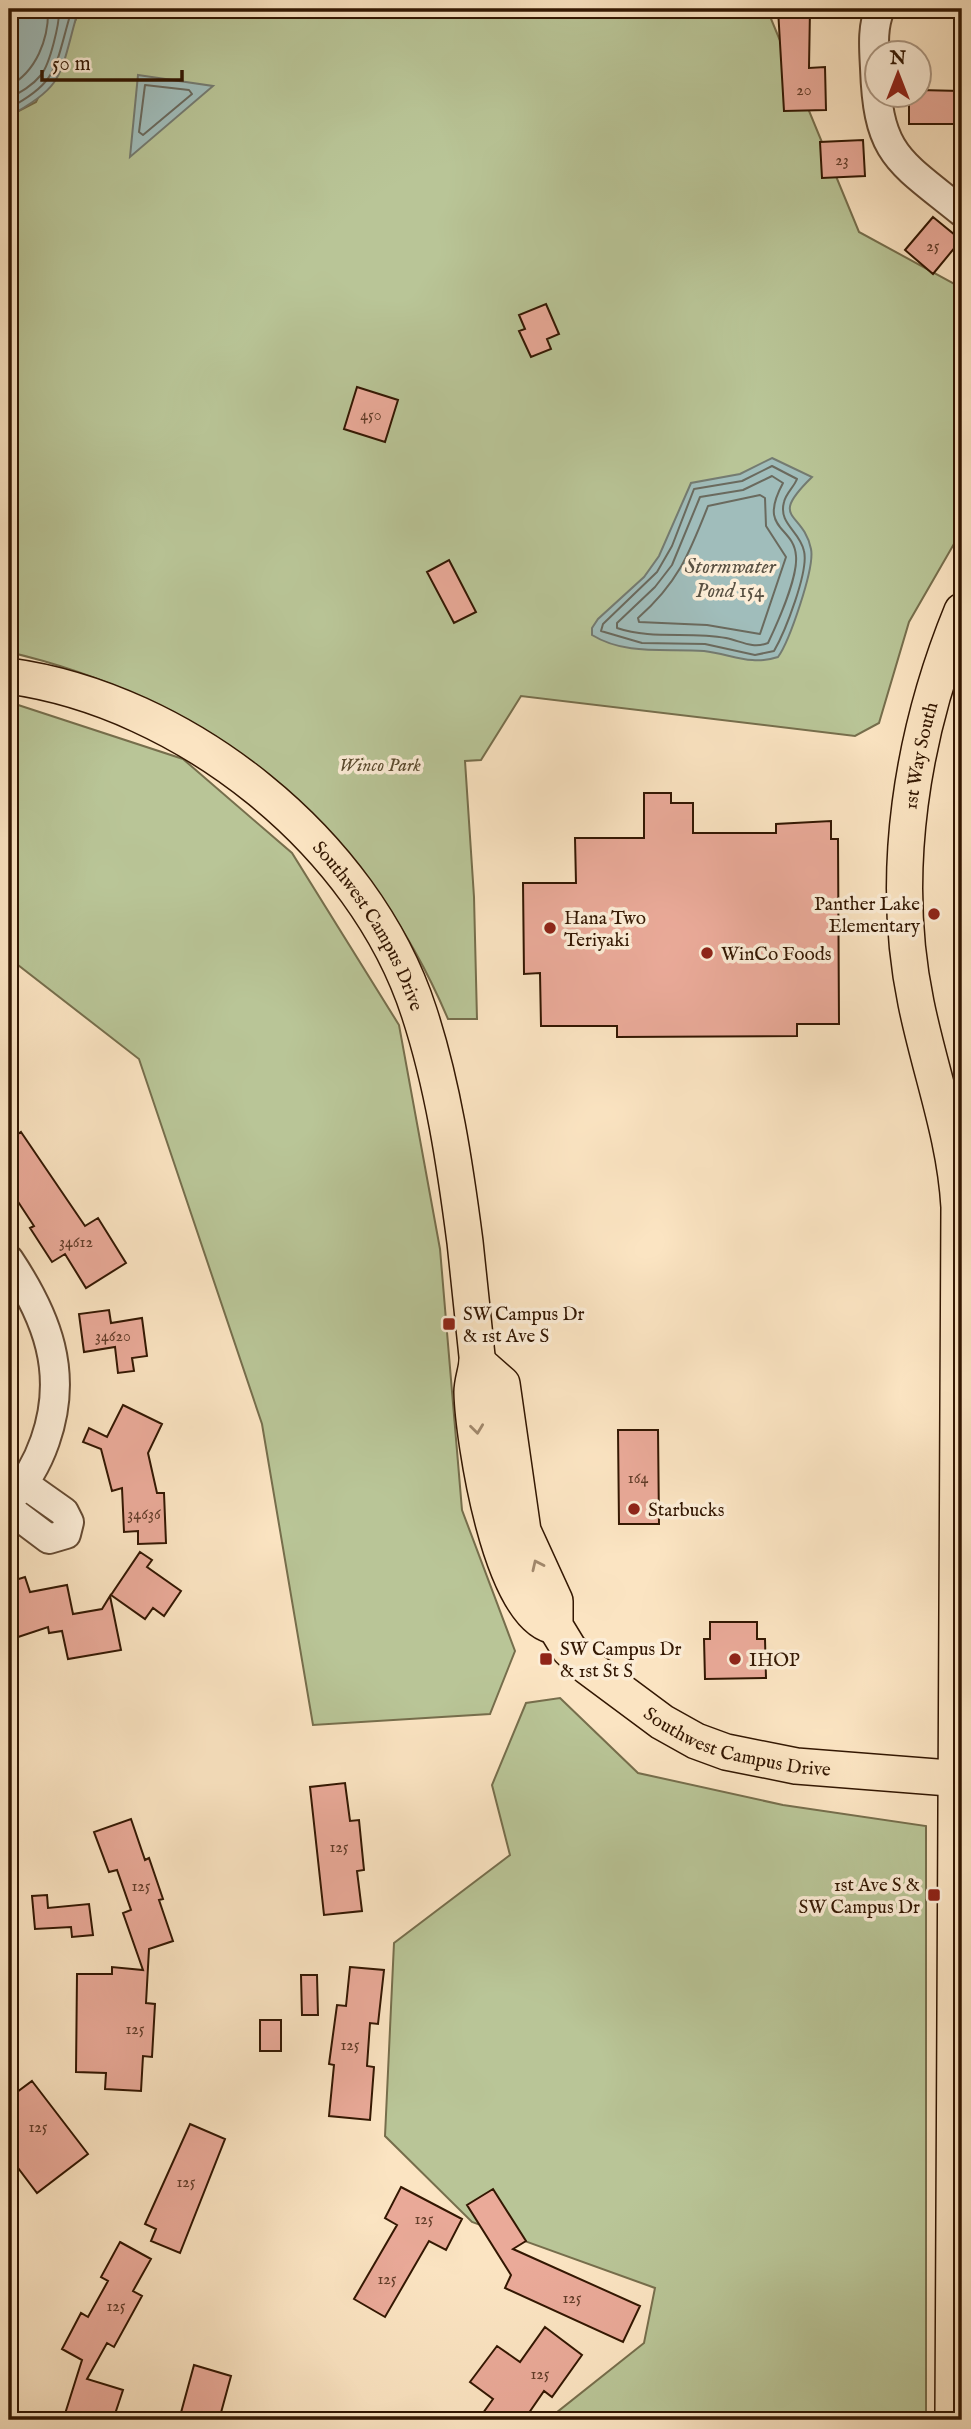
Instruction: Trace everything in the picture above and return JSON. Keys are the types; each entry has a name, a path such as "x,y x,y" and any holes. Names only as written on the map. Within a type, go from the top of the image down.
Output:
{"main road":[{"name":"1st Way South","path":"953,2420 960,1777 960,1207 954,1152 916,1004 905,905 912,785 927,710 962,611"},
{"name":"Southwest Campus Drive","path":"9,676 105,700 150,719 195,743 248,781 289,817 355,890 398,963 418,1010 435,1071 464,1240 477,1362 472,1390 488,1510 523,1598 539,1621 555,1626 569,1649 606,1682 696,1741 757,1760 796,1766 960,1777"}],"street":[{"path":"880,9 875,22 874,48 880,125 891,150 962,212"},
{"path":"9,1260 46,1328 56,1374 53,1415 48,1433 32,1472 15,1496"}],"green space":[{"name":"Winco Park","path":"74,9 767,9 859,232 962,288 962,530 909,622 879,723 855,736 521,696 481,760 465,761 474,897 477,1019 448,1019 414,950 373,887 327,831 274,781 215,738 152,702 83,674 9,652 9,116 36,102 76,19"},
{"path":"9,702 183,759 292,853 399,1025 440,1249 462,1510 515,1651 490,1714 313,1725 262,1424 139,1059 9,958"},
{"path":"560,1698 638,1773 783,1805 926,1826 926,2420 553,2420 556,2413 644,2343 655,2288 472,2222 385,2136 394,1943 510,1855 492,1785 526,1703"}],"water":[{"path":"9,9 74,9 76,18 57,78 40,96 9,116"},
{"path":"138,75 213,86 130,157"},
{"name":"Stormwater Pond 154","path":"772,458 812,477 792,501 790,509 807,537 811,558 800,604 778,657 750,660 704,651 647,650 619,646 592,635 592,628 598,619 644,577 659,556 691,483 740,474"}],"building":[{"path":"778,9 810,9 809,68 825,67 826,110 784,111"},
{"path":"932,90 961,91 961,124 909,124 909,108 932,108"},
{"path":"863,140 865,176 822,178 820,142"},
{"path":"933,217 961,240 933,274 905,250"},
{"path":"546,304 559,334 547,339 551,349 531,357 519,331 525,329 519,315"},
{"path":"357,387 398,400 385,442 344,429"},
{"path":"449,560 476,612 454,623 427,572"},
{"name":"WinCo Foods","path":"644,793 671,793 671,803 693,803 693,833 776,833 776,824 831,821 831,839 838,839 839,1024 797,1024 797,1036 617,1037 617,1026 541,1026 540,973 524,974 523,883 576,883 575,838 644,838"},
{"path":"21,1132 85,1226 98,1218 126,1263 86,1288 65,1254 52,1262 30,1228 34,1226 9,1188 9,1140"},
{"path":"109,1310 111,1323 142,1318 147,1356 132,1358 134,1371 118,1373 115,1347 84,1352 79,1314"},
{"path":"123,1405 162,1424 148,1453 157,1493 164,1493 166,1543 138,1544 138,1531 124,1532 122,1488 112,1491 101,1449 83,1442 89,1428 107,1437"},
{"path":"618,1430 658,1430 659,1524 619,1524"},
{"path":"140,1552 152,1560 147,1567 181,1591 164,1616 153,1608 145,1619 111,1595"},
{"path":"25,1577 30,1592 67,1585 73,1614 102,1609 110,1596 121,1650 68,1659 62,1631 49,1633 48,1627 9,1640 9,1582"},
{"name":"IHOP","path":"710,1622 757,1622 757,1639 765,1639 766,1678 705,1679 704,1639 710,1639"},
{"path":"345,1783 350,1821 359,1820 364,1870 357,1871 362,1911 324,1915 310,1787"},
{"path":"131,1819 145,1860 149,1858 173,1941 149,1949 146,2003 155,2004 152,2057 143,2056 141,2091 105,2089 106,2073 76,2072 77,1974 112,1974 112,1967 143,1970 123,1913 131,1910 117,1870 109,1872 94,1832"},
{"path":"47,1895 48,1908 89,1904 93,1935 72,1937 71,1927 35,1929 32,1896"},
{"path":"350,1967 384,1970 378,2024 370,2023 367,2066 374,2067 370,2120 329,2116 334,2065 329,2064 337,2005 346,2006"},
{"path":"301,1975 317,1975 318,2015 302,2015"},
{"path":"260,2020 281,2020 281,2051 260,2051"},
{"path":"32,2081 88,2154 37,2193 9,2156 9,2098"},
{"path":"190,2124 225,2139 180,2253 151,2241 156,2229 145,2224"},
{"path":"401,2187 462,2219 446,2250 429,2241 385,2317 354,2299 397,2225 385,2218"},
{"path":"493,2189 526,2241 513,2249 640,2306 623,2342 505,2288 511,2275 467,2205"},
{"path":"120,2242 151,2259 133,2291 142,2296 114,2347 107,2343 87,2379 123,2390 113,2420 75,2420 64,2417 82,2360 62,2349 81,2313 88,2317 108,2281 101,2277"},
{"path":"545,2327 582,2355 552,2397 544,2391 524,2420 478,2420 493,2399 470,2382 497,2346 520,2362"},
{"path":"194,2365 231,2376 219,2420 179,2420"}],"place":[{"name":"Panther Lake Elementary","path":"934,914"},
{"name":"Hana Two Teriyaki","path":"550,928"},
{"name":"WinCo Foods","path":"707,953"},
{"name":"SW Campus Dr & 1st Ave S","path":"449,1324"},
{"name":"Starbucks","path":"634,1509"},
{"name":"SW Campus Dr & 1st St S","path":"546,1659"},
{"name":"IHOP","path":"735,1659"},
{"name":"1st Ave S & SW Campus Dr","path":"934,1895"}]}
